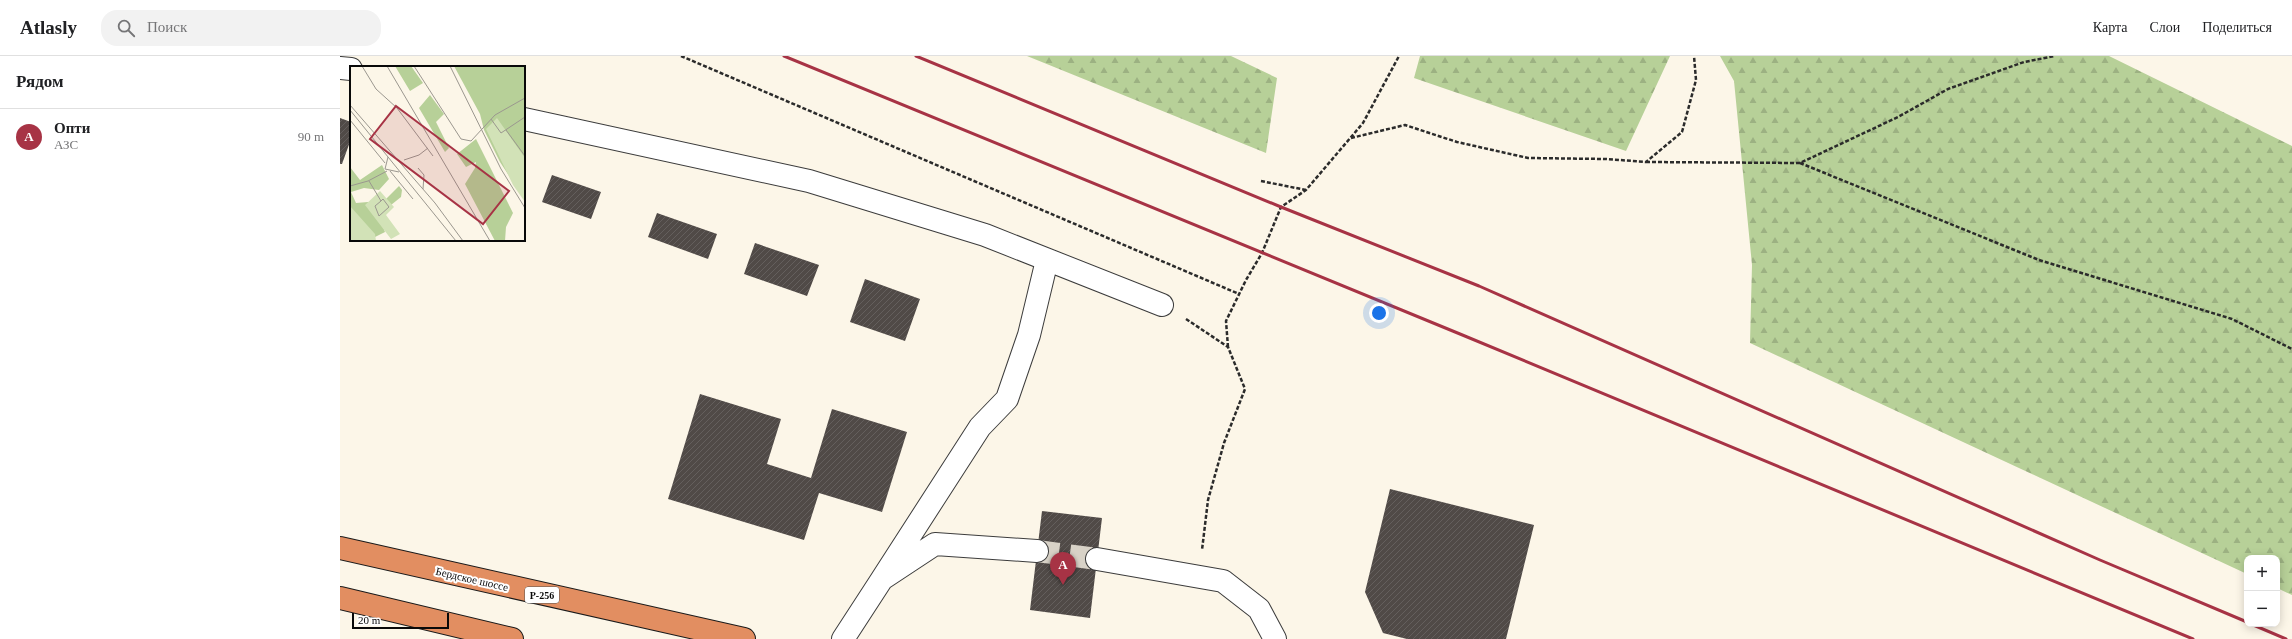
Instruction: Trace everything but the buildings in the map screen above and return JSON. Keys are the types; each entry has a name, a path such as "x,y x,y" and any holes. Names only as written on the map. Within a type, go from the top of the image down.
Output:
{"highway":[{"name":"Бердское шоссе","path":"340,548 744,639"},
{"path":"340,598 512,639"}],"street":[{"path":"340,68 350,69"},
{"path":"525,119 809,181 985,235 1162,305"},
{"path":"843,639 980,427 1007,399 1029,335 1047,260"},
{"path":"882,578 936,544 1037,551"},
{"path":"1097,559 1224,581 1259,609 1275,639"}],"path":[{"path":"680,56 1239,294"},
{"path":"1224,581 1202,553 1208,500 1224,443 1245,389 1228,347 1226,321 1262,253 1282,208 1306,190 1363,123 1399,56"},
{"path":"1646,162 1682,132 1696,80 1694,56"},
{"path":"1800,163 1898,117 1948,89 2024,62 2055,56"},
{"path":"1351,138 1405,125 1458,142 1528,158 1606,159 1646,162 1800,163 2039,260 2232,319 2292,349"},
{"path":"1261,181 1306,190"},
{"path":"1162,305 1228,347"}],"green space":[{"path":"1027,56 1231,56 1277,78 1266,153"},
{"path":"1420,56 1670,56 1626,151 1414,78"},
{"path":"1720,56 2109,56 2292,146 2292,595 2280,589 2280,555 2244,555 2244,573 1750,343 1752,265 1734,81"}],"tunnel":[{"path":"1037,551 1097,559"}],"railway":[{"path":"784,56 1460,334 2193,639"},
{"path":"916,56 1281,207 1479,286 2100,560 2244,621"},
{"path":"2258,627 2286,639"}],"place":[{"name":"Опти","path":"1063,585"}]}
